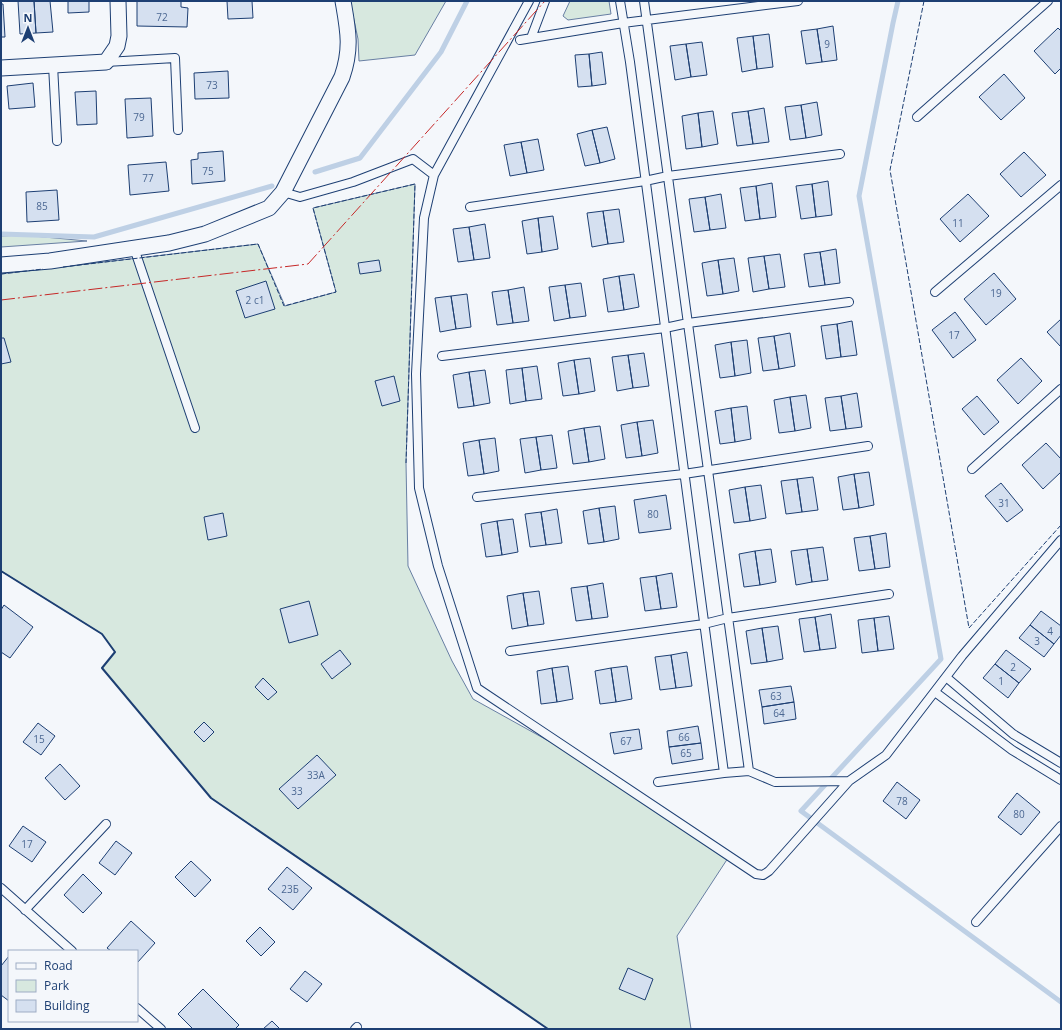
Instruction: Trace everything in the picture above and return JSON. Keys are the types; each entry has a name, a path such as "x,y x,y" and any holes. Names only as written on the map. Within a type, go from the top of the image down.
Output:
{"street":[{"path":"1,68 106,62 117,46 119,36 118,1"},
{"path":"1,265 50,261 169,243 206,234 269,208 283,192 342,77 347,63 348,37 343,1"}],"lane":[{"path":"528,1 434,175 424,218 416,374 419,488 438,566 477,688 756,874 763,875 769,871 849,781 886,755 962,656 1061,540"},
{"path":"531,38 545,1"},
{"path":"620,1 724,773"},
{"path":"644,1 749,771"},
{"path":"520,40 623,23 798,1"},
{"path":"917,117 1048,1"},
{"path":"106,62 175,58 178,130"},
{"path":"54,65 57,141"},
{"path":"470,207 645,181 668,176 840,154"},
{"path":"283,192 300,197 354,182 413,159 434,175"},
{"path":"935,292 1061,185"},
{"path":"134,248 196,428"},
{"path":"442,356 665,328 688,323 849,302"},
{"path":"972,469 1061,389"},
{"path":"477,497 684,474 868,446"},
{"path":"510,651 704,624 728,618 889,594"},
{"path":"946,677 1013,734 1061,763"},
{"path":"935,692 1012,750 1061,780"},
{"path":"658,782 749,771 776,782 849,781"},
{"path":"25,910 106,824"},
{"path":"976,922 1061,826"},
{"path":"1,888 71,950"},
{"path":"138,1009 161,1029"}],"green space":[{"path":"350,1 446,1 415,55 359,61 358,39"},
{"path":"570,1 609,1 611,14 568,20 563,16"},
{"path":"415,184 406,463 408,566 452,661 473,699 608,774 728,858 677,936 691,1029 548,1029 211,798 102,668 115,652 102,634 1,571 1,274 258,244 285,306 336,292 313,208"},
{"path":"23,235 87,241 1,247 1,236"}],"building":[{"path":"18,1 34,1 36,33 20,34"},
{"path":"34,1 50,1 53,32 36,33"},
{"path":"68,1 89,1 89,12 68,13"},
{"path":"137,1 181,1 181,7 188,8 187,27 137,26"},
{"path":"227,1 252,1 253,18 228,19"},
{"path":"1,4 3,4 5,37 1,37"},
{"path":"833,26 837,60 822,62 817,29"},
{"path":"1058,28 1061,31 1061,68 1055,74 1034,51"},
{"path":"817,29 822,62 806,64 801,31"},
{"path":"769,34 773,67 757,69 753,36"},
{"path":"753,36 757,69 742,72 737,38"},
{"path":"702,42 707,75 691,77 686,44"},
{"path":"686,44 691,77 675,80 670,46"},
{"path":"602,52 606,84 592,86 589,54"},
{"path":"589,54 592,86 578,87 575,55"},
{"path":"228,71 229,98 195,99 194,73"},
{"path":"1004,74 1025,98 1001,120 979,97"},
{"path":"33,83 35,107 9,109 7,86"},
{"path":"96,91 97,124 77,125 75,92"},
{"path":"151,98 153,136 127,138 125,99"},
{"path":"817,102 822,135 806,138 801,105"},
{"path":"801,105 806,138 790,140 785,107"},
{"path":"764,108 769,142 753,144 748,111"},
{"path":"713,111 718,144 702,147 698,113"},
{"path":"748,111 753,144 737,146 732,113"},
{"path":"698,113 702,147 686,149 682,116"},
{"path":"607,127 615,159 600,163 592,130"},
{"path":"592,130 600,163 585,166 577,134"},
{"path":"538,139 544,170 527,173 521,142"},
{"path":"521,142 527,173 510,176 504,145"},
{"path":"223,151 225,181 192,184 191,160 198,159 198,153"},
{"path":"1024,152 1046,175 1021,197 1000,174"},
{"path":"166,162 169,191 130,195 128,165"},
{"path":"828,181 832,215 816,217 812,184"},
{"path":"772,183 776,217 760,219 756,186"},
{"path":"812,184 816,217 801,219 796,186"},
{"path":"756,186 760,219 745,221 740,188"},
{"path":"57,190 59,220 27,222 26,192"},
{"path":"721,194 726,228 710,230 705,197"},
{"path":"968,194 989,216 960,242 940,219"},
{"path":"705,197 710,230 694,232 689,199"},
{"path":"619,209 624,242 608,244 603,211"},
{"path":"603,211 608,244 592,247 587,213"},
{"path":"553,216 558,249 542,252 538,218"},
{"path":"538,218 542,252 527,254 522,221"},
{"path":"485,224 490,258 474,260 469,227"},
{"path":"469,227 474,260 458,262 453,229"},
{"path":"836,249 840,283 825,285 820,252"},
{"path":"820,252 825,285 809,287 804,254"},
{"path":"780,254 785,287 769,289 764,256"},
{"path":"764,256 769,289 753,292 748,258"},
{"path":"734,258 739,291 723,294 718,260"},
{"path":"379,260 381,271 360,274 358,263"},
{"path":"718,260 723,294 707,296 702,263"},
{"path":"994,273 1016,299 986,325 964,299"},
{"path":"634,274 639,307 624,310 619,276"},
{"path":"619,276 624,310 608,312 603,279"},
{"path":"266,281 275,309 245,318 236,291"},
{"path":"581,283 586,316 570,318 565,285"},
{"path":"565,285 570,318 554,321 549,287"},
{"path":"524,287 529,321 513,323 508,290"},
{"path":"508,290 513,323 497,325 492,292"},
{"path":"467,294 471,327 456,329 451,296"},
{"path":"451,296 456,329 440,332 435,298"},
{"path":"955,312 976,340 953,358 932,330"},
{"path":"1061,319 1061,347 1047,332"},
{"path":"852,321 857,355 841,357 837,324"},
{"path":"837,324 841,357 826,359 821,326"},
{"path":"790,333 795,366 779,369 774,336"},
{"path":"774,336 779,369 763,371 758,338"},
{"path":"1,338 4,338 11,362 1,364"},
{"path":"747,340 751,373 735,376 731,342"},
{"path":"731,342 735,376 720,378 715,345"},
{"path":"644,353 649,386 633,388 628,355"},
{"path":"628,355 633,388 617,391 612,357"},
{"path":"590,358 595,391 579,394 574,360"},
{"path":"1021,358 1042,381 1018,404 997,380"},
{"path":"574,360 579,394 563,396 558,363"},
{"path":"537,366 542,399 526,401 522,368"},
{"path":"522,368 526,401 510,404 506,370"},
{"path":"485,370 490,403 474,406 469,372"},
{"path":"469,372 474,406 458,408 453,375"},
{"path":"394,376 400,401 382,406 375,381"},
{"path":"857,393 862,427 846,429 841,396"},
{"path":"806,395 811,428 795,431 790,397"},
{"path":"841,396 846,429 830,431 825,398"},
{"path":"977,396 999,422 984,435 962,409"},
{"path":"790,397 795,431 779,433 774,400"},
{"path":"747,406 751,439 735,442 731,408"},
{"path":"731,408 735,442 720,444 715,411"},
{"path":"653,420 658,453 642,456 637,422"},
{"path":"637,422 642,456 626,458 621,425"},
{"path":"600,426 605,459 589,462 584,428"},
{"path":"584,428 589,462 573,464 568,431"},
{"path":"552,435 557,468 541,470 536,437"},
{"path":"536,437 541,470 525,473 520,439"},
{"path":"495,438 499,471 484,474 479,440"},
{"path":"479,440 484,474 468,476 463,443"},
{"path":"1046,443 1061,459 1061,472 1043,489 1022,465"},
{"path":"869,472 874,505 859,508 854,474"},
{"path":"854,474 859,508 843,510 838,477"},
{"path":"813,477 818,510 802,512 797,479"},
{"path":"797,479 802,512 786,514 781,481"},
{"path":"1001,483 1023,510 1007,522 985,496"},
{"path":"761,485 766,518 750,521 745,487"},
{"path":"745,487 750,521 734,523 729,490"},
{"path":"666,495 671,529 639,533 634,500"},
{"path":"615,506 619,539 604,542 599,508"},
{"path":"599,508 604,542 588,544 583,511"},
{"path":"557,509 562,543 546,545 541,512"},
{"path":"541,512 546,545 530,547 525,514"},
{"path":"223,513 227,536 208,540 204,517"},
{"path":"513,519 518,552 502,555 497,521"},
{"path":"497,521 502,555 486,557 481,524"},
{"path":"886,533 890,567 875,569 870,536"},
{"path":"870,536 875,569 859,571 854,538"},
{"path":"823,547 828,580 812,582 807,549"},
{"path":"771,549 776,582 760,585 755,551"},
{"path":"807,549 812,582 796,585 791,551"},
{"path":"755,551 760,585 744,587 739,554"},
{"path":"672,573 677,607 661,609 656,576"},
{"path":"656,576 661,609 645,611 640,578"},
{"path":"603,583 608,617 592,619 587,586"},
{"path":"587,586 592,619 576,621 571,588"},
{"path":"539,591 544,624 528,626 523,593"},
{"path":"523,593 528,626 512,629 507,596"},
{"path":"309,601 318,635 289,643 280,609"},
{"path":"4,605 33,627 10,658 1,652 1,610"},
{"path":"1041,611 1061,626 1061,635 1054,644 1030,625"},
{"path":"831,614 836,648 820,650 815,617"},
{"path":"889,616 894,649 878,651 874,618"},
{"path":"815,617 820,650 804,652 799,619"},
{"path":"874,618 878,651 862,653 858,620"},
{"path":"1030,625 1054,644 1044,657 1019,638"},
{"path":"778,626 783,659 767,662 762,628"},
{"path":"762,628 767,662 751,664 746,631"},
{"path":"340,650 351,664 332,679 321,664"},
{"path":"1006,650 1031,669 1019,683 995,664"},
{"path":"687,652 692,686 676,688 671,655"},
{"path":"671,655 676,688 660,690 655,657"},
{"path":"995,664 1019,683 1008,698 983,678"},
{"path":"568,666 573,699 557,702 552,668"},
{"path":"627,666 632,699 616,702 611,668"},
{"path":"552,668 557,702 541,704 537,671"},
{"path":"611,668 616,702 600,704 595,671"},
{"path":"263,678 277,692 268,700 255,687"},
{"path":"791,686 794,702 762,707 759,690"},
{"path":"794,702 796,719 764,724 762,707"},
{"path":"204,722 214,732 204,742 194,732"},
{"path":"38,723 55,736 41,755 23,742"},
{"path":"698,726 701,743 669,747 667,731"},
{"path":"639,729 642,749 614,754 610,733"},
{"path":"701,743 703,759 672,764 669,747"},
{"path":"317,755 336,775 298,809 279,789"},
{"path":"60,764 80,786 65,800 45,778"},
{"path":"897,782 920,800 906,819 883,801"},
{"path":"1017,793 1040,812 1021,835 998,817"},
{"path":"23,826 46,842 32,862 9,846"},
{"path":"116,841 132,853 115,875 99,863"},
{"path":"191,861 211,880 195,897 175,877"},
{"path":"287,867 312,888 293,910 268,889"},
{"path":"83,874 102,893 83,913 64,895"},
{"path":"131,921 155,943 138,962 138,950 110,950 107,948"},
{"path":"260,927 275,942 261,956 246,941"},
{"path":"8,957 8,1000 1,995 1,966"},
{"path":"628,968 653,979 645,1000 619,989"},
{"path":"305,971 322,984 307,1002 290,989"},
{"path":"203,989 239,1025 235,1029 193,1029 178,1014"},
{"path":"272,1021 280,1029 263,1029"}],"waterway":[{"path":"315,172 360,158 441,52 467,1"},
{"path":"898,1 859,196 941,659 801,811 1061,1002"},
{"path":"1,234 94,237 272,186"}],"fence":[{"path":"924,1 890,170 969,628 1061,525"},
{"path":"63,267 258,244 284,306 336,292 313,208 415,184 406,463"},
{"path":"1,274 43,269"}],"wall":[{"path":"1,571 102,634 115,652 102,668 211,798 548,1029"}],"power":[{"path":"1,300 308,264 545,1"}]}
